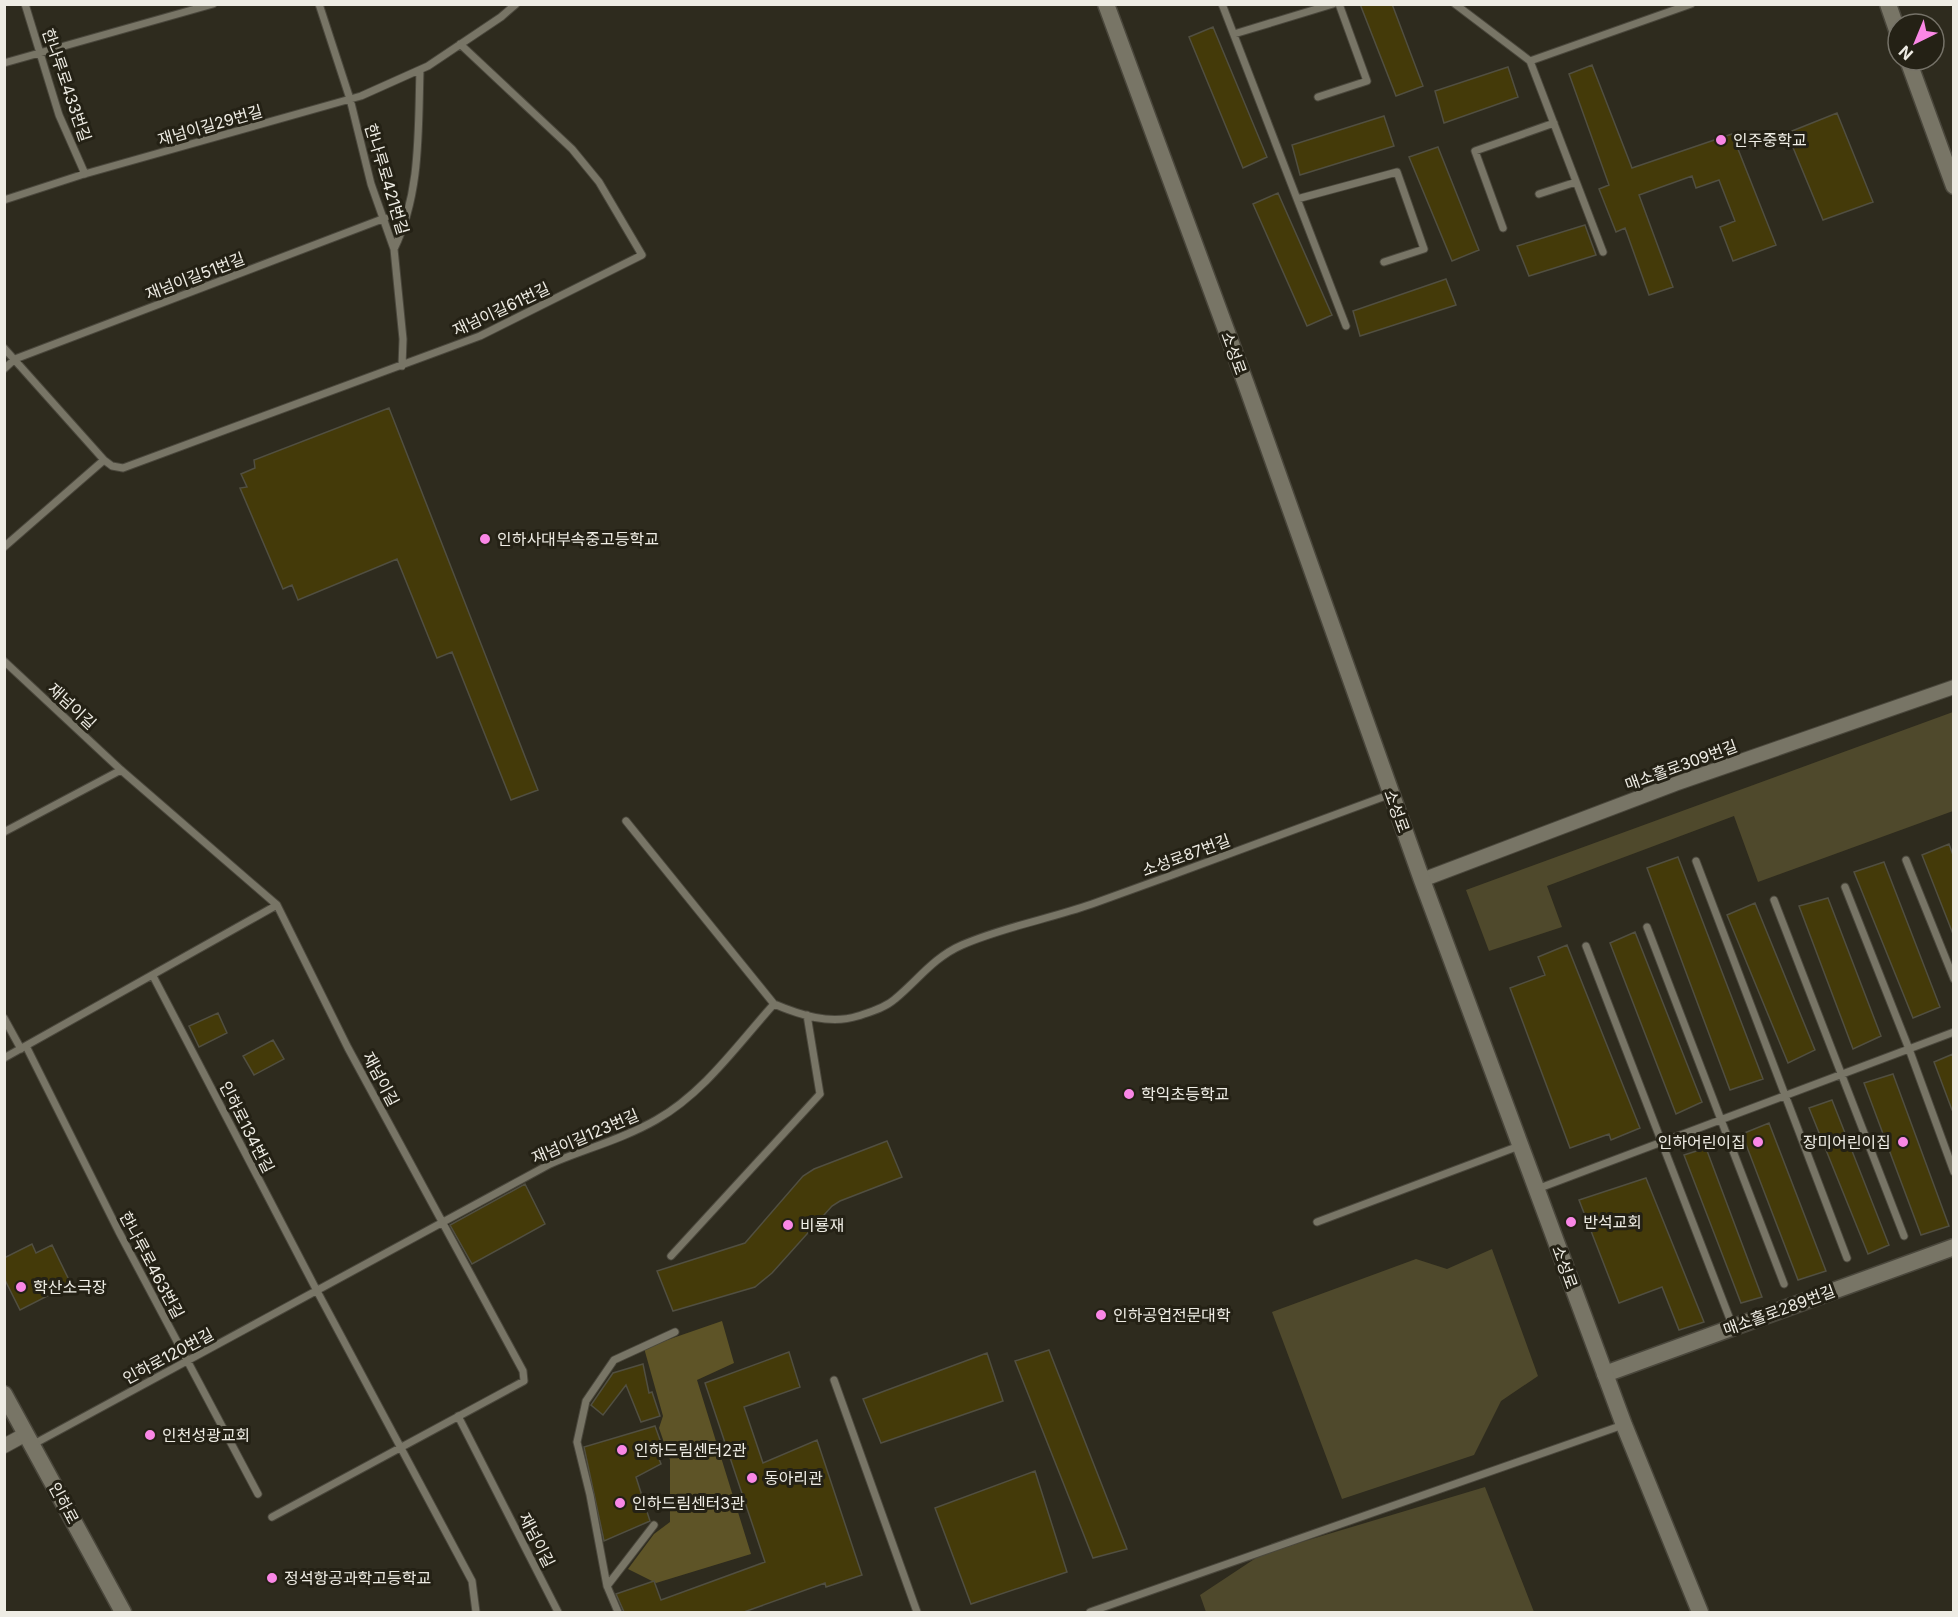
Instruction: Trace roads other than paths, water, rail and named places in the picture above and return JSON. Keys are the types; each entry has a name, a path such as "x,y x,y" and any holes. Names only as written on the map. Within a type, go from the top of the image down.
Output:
{"main road":[{"name":"소성로","path":"1106,5 1520,1146 1624,1425 1700,1612"},
{"path":"1912,72 1953,186"},
{"name":"매소홀로289번길","path":"1605,1374 1953,1247"},
{"name":"인하로","path":"4,1394 123,1612"}],"street":[{"name":"매소홀로309번길","path":"1422,880 1675,784 1953,687"},
{"path":"4,1446 29,1440"}],"lane":[{"name":"한나루로433번길","path":"25,4 59,115 86,174"},
{"path":"4,63 213,4"},
{"name":"한나루로421번길","path":"320,4 350,99 371,184 385,218 394,249 404,339 402,366"},
{"name":"재넘이길29번길","path":"4,200 86,174 350,99 420,70 501,17 516,4"},
{"path":"1222,4 1346,326"},
{"path":"1234,34 1333,4"},
{"path":"1318,97 1367,81 1339,4"},
{"path":"1455,4 1530,61 1603,252"},
{"path":"1530,61 1691,4"},
{"name":"재넘이길61번길","path":"104,460 112,466 123,468 402,366 480,336 642,255 599,182 572,149 460,44"},
{"path":"394,249 403,230 412,200 418,148 420,70"},
{"path":"1503,228 1475,151 1554,123"},
{"path":"1297,198 1397,172 1425,249 1384,262"},
{"path":"1539,194 1576,182"},
{"name":"재넘이길51번길","path":"4,369 15,359 385,218"},
{"path":"4,348 104,460 4,547"},
{"name":"재넘이길","path":"4,661 121,770 277,905 348,1048 523,1371 524,1381 272,1517"},
{"path":"4,832 121,770"},
{"name":"소성로87번길","path":"807,1015 830,1020 855,1017 883,1007 894,1000 938,959 960,946 987,935 1090,905 1391,794"},
{"path":"626,821 774,1004 795,1013 807,1015 820,1094"},
{"path":"1906,860 1953,979"},
{"path":"1696,861 1847,1258"},
{"path":"1845,887 1909,1049 1953,1172"},
{"path":"1774,900 1904,1236"},
{"path":"4,1058 277,905"},
{"path":"1647,927 1784,1284"},
{"path":"1586,946 1732,1327"},
{"name":"인하로134번길","path":"153,976 317,1291"},
{"name":"재넘이길123번길","path":"443,1222 550,1164 630,1134 658,1119 684,1101 774,1004"},
{"name":"한나루로463번길","path":"4,1018 23,1047 258,1494"},
{"path":"1536,1189 1953,1032"},
{"path":"820,1094 737,1185 671,1256 742,1179 820,1094"},
{"path":"1317,1222 1520,1146"},
{"name":"인하로120번길","path":"29,1440 187,1361 443,1222"},
{"path":"317,1291 472,1581 476,1612"},
{"path":"618,1612 607,1586 590,1495 577,1442 586,1401 614,1360 675,1332"},
{"path":"834,1380 917,1612"},
{"name":"재넘이길","path":"458,1416 558,1612"},
{"path":"1090,1612 1624,1425"},
{"path":"607,1586 654,1525"}],"place":[{"name":"인주중학교","path":"1721,140"},
{"name":"인하사대부속중고등학교","path":"485,539"},
{"name":"학익초등학교","path":"1129,1094"},
{"name":"인하어린이집","path":"1758,1142"},
{"name":"장미어린이집","path":"1903,1142"},
{"name":"반석교회","path":"1571,1222"},
{"name":"비룡재","path":"788,1225"},
{"name":"학산소극장","path":"21,1287"},
{"name":"인하공업전문대학","path":"1101,1315"},
{"name":"인천성광교회","path":"150,1435"},
{"name":"인하드림센터2관","path":"622,1450"},
{"name":"동아리관","path":"752,1478"},
{"name":"인하드림센터3관","path":"620,1503"},
{"name":"정석항공과학고등학교","path":"272,1578"}]}
